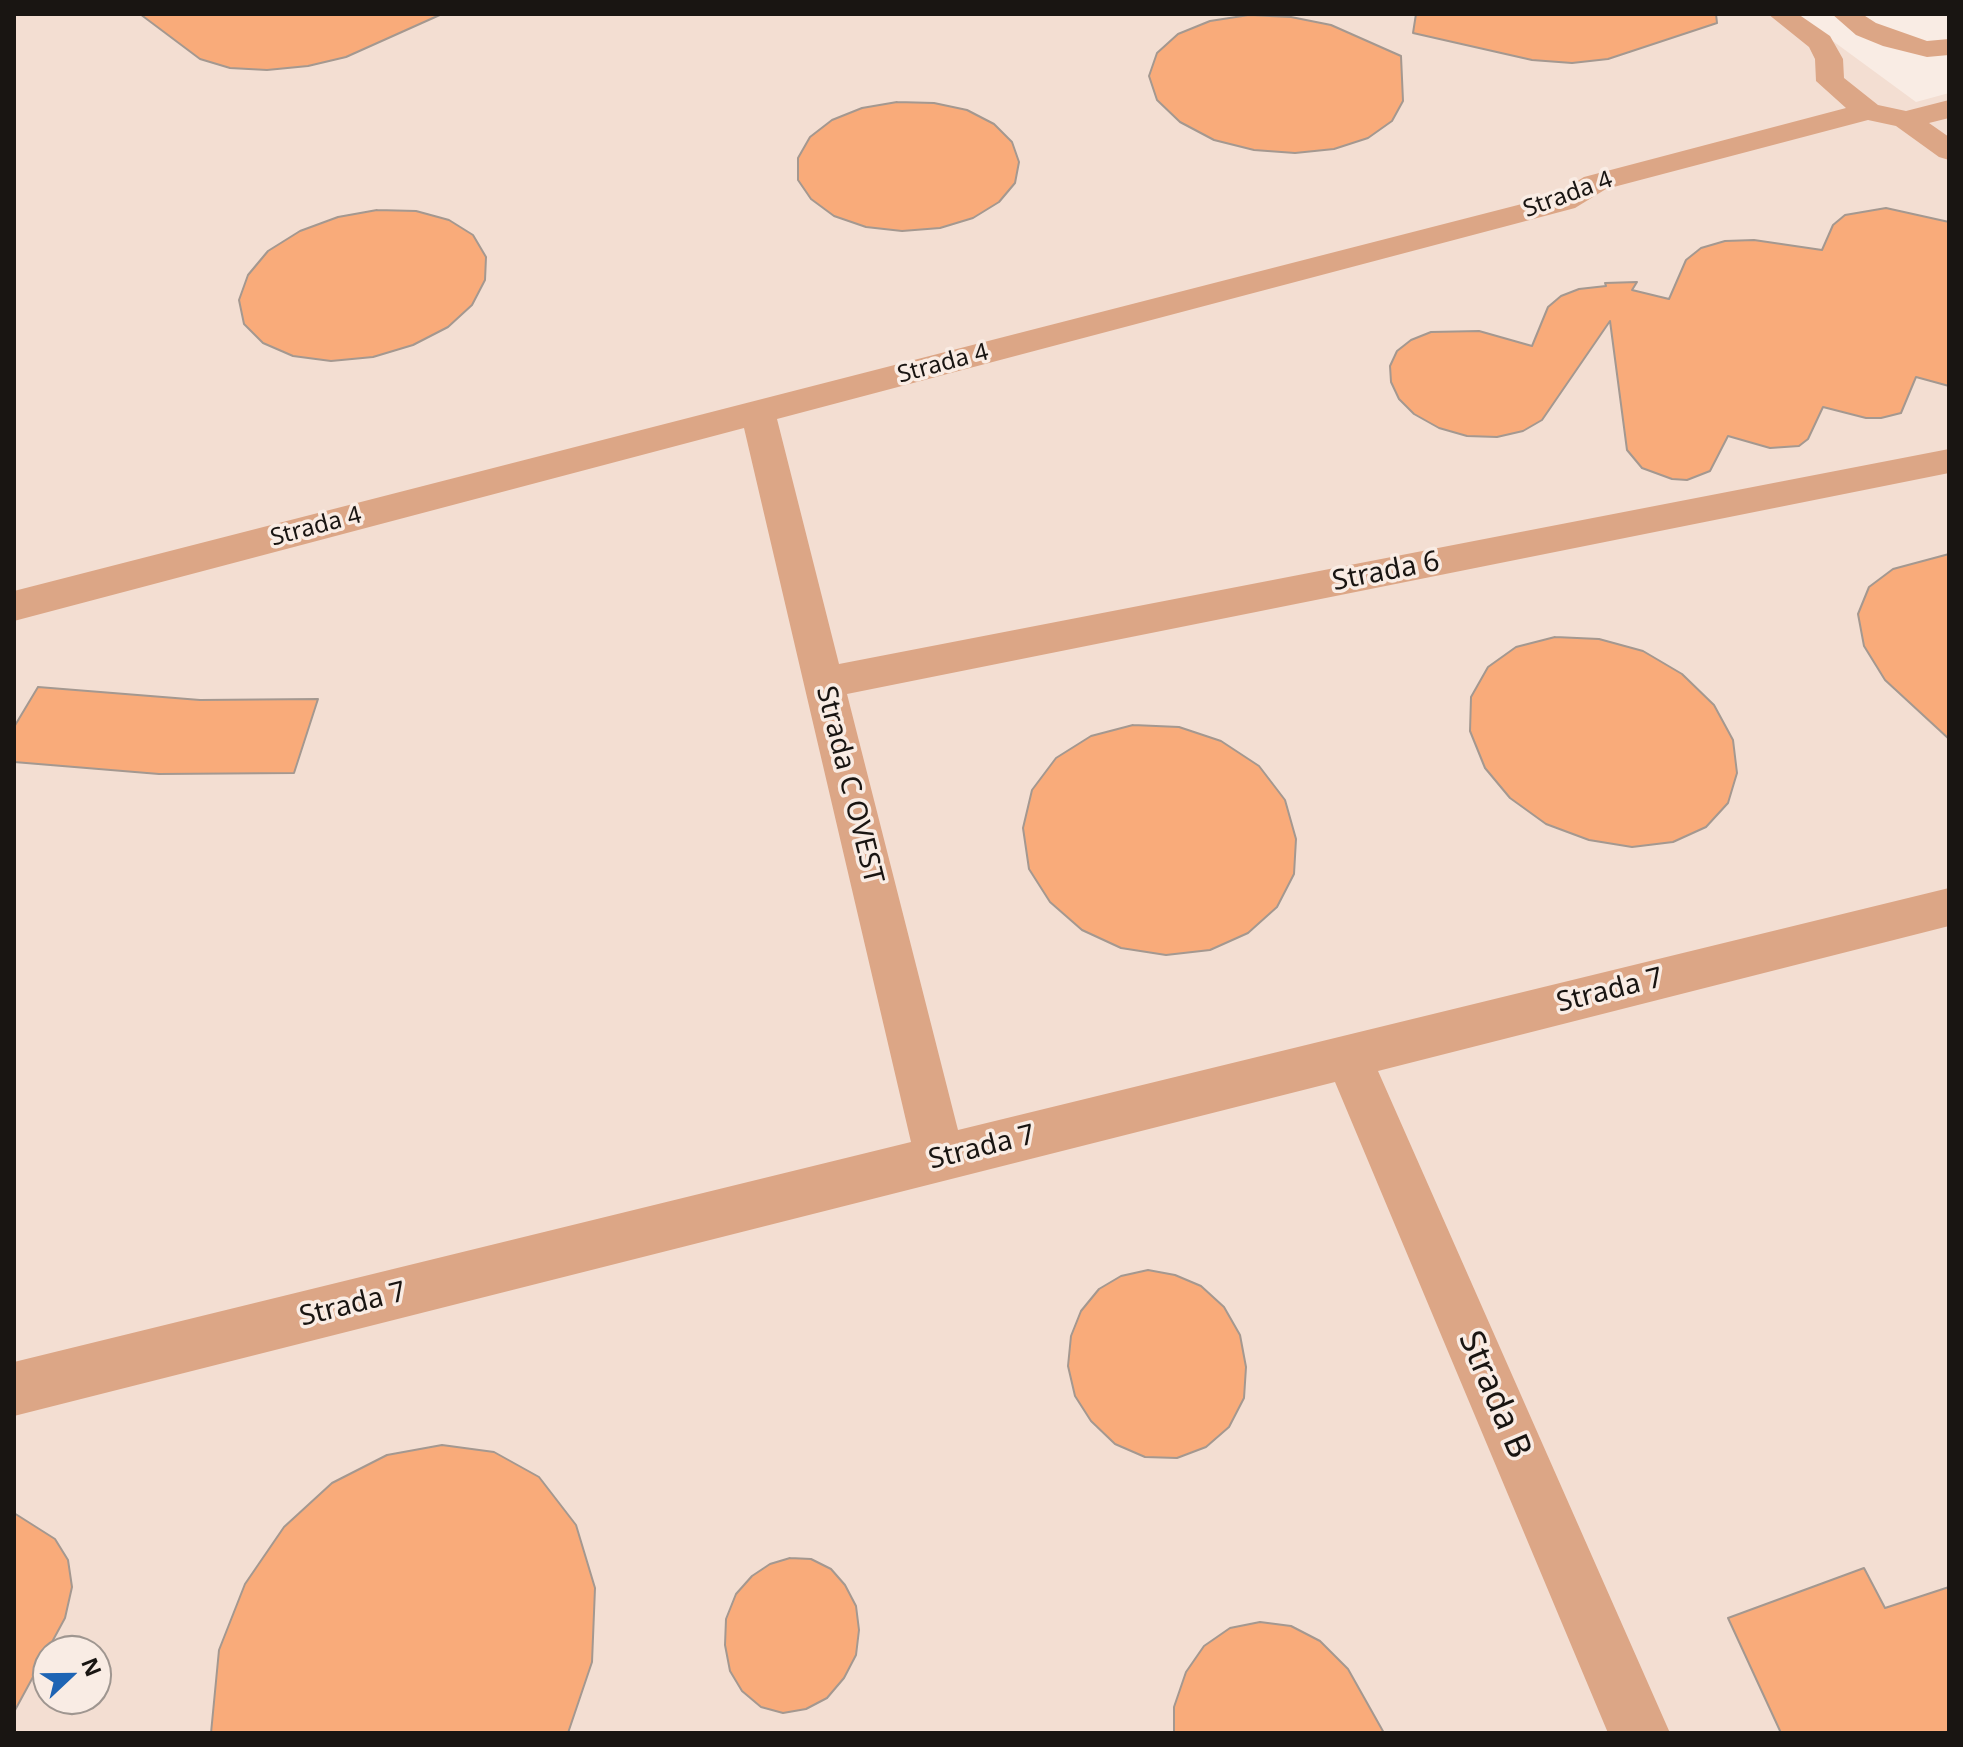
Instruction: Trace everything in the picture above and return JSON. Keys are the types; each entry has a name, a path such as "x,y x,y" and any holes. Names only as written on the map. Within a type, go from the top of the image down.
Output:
{"street":[{"path":"1781,14 1820,42 1829,59 1830,81 1868,111 1906,120 1949,151"},
{"path":"1845,14 1866,29 1893,40 1927,49 1949,47"},
{"path":"1906,120 1949,109"},
{"name":"Strada 4","path":"14,606 1564,202 1595,183 1868,111"},
{"name":"Strada C OVEST","path":"758,412 940,1158"},
{"name":"Strada 6","path":"824,683 1949,461"},
{"name":"Strada 7","path":"14,1389 1949,907"},
{"name":"Strada B","path":"1348,1056 1639,1733"}],"shaded area":[{"path":"14,14 1796,14 1916,102 1949,93 1949,1733 14,1733"}],"building":[{"path":"140,14 442,14 346,57 308,66 267,70 230,68 200,59"},
{"path":"1416,14 1716,14 1717,23 1608,59 1572,63 1532,60 1413,33"},
{"path":"1249,15 1291,17 1331,25 1401,56 1403,101 1392,121 1368,138 1334,149 1295,153 1254,150 1214,140 1180,122 1157,100 1149,76 1157,53 1178,34 1210,21"},
{"path":"897,102 934,103 967,110 994,124 1012,142 1019,162 1015,183 999,202 973,218 940,228 902,231 866,227 834,216 811,199 798,180 798,158 810,137 832,120 862,108"},
{"path":"1886,208 1949,222 1949,386 1916,377 1901,413 1866,418 1823,407 1808,439 1799,446 1770,448 1728,436 1710,471 1687,480 1672,479 1642,468 1627,450 1610,321 1542,420 1523,431 1497,437 1467,436 1439,428 1414,414 1399,399 1391,382 1390,366 1397,351 1411,340 1431,332 1479,331 1532,346 1548,307 1561,296 1579,289 1606,286 1605,283 1637,282 1632,290 1669,299 1686,260 1701,248 1725,241 1754,240 1822,250 1833,225 1845,215"},
{"path":"377,210 416,211 449,220 473,235 486,257 485,280 472,305 448,327 413,345 373,357 331,361 293,356 263,343 244,324 239,300 248,275 268,251 300,231 338,217"},
{"path":"1949,554 1949,739 1885,680 1864,646 1858,614 1869,587 1893,569"},
{"path":"1555,637 1599,639 1643,651 1682,674 1714,705 1733,740 1737,773 1728,803 1706,827 1673,842 1632,847 1589,840 1546,824 1510,798 1485,768 1470,731 1471,697 1488,667 1516,647"},
{"path":"38,687 200,700 318,699 294,773 159,774 14,762 14,727"},
{"path":"1133,725 1179,727 1221,741 1259,766 1285,800 1296,839 1294,874 1277,907 1248,933 1210,950 1166,955 1121,948 1082,930 1050,902 1029,869 1023,828 1032,790 1056,758 1091,736"},
{"path":"1148,1270 1175,1275 1201,1286 1224,1307 1240,1335 1246,1367 1244,1398 1229,1427 1206,1447 1177,1458 1145,1457 1115,1444 1091,1421 1075,1396 1068,1366 1071,1336 1081,1311 1099,1289 1121,1276"},
{"path":"442,1445 494,1452 539,1477 576,1525 595,1588 592,1662 568,1733 211,1733 219,1650 245,1584 284,1527 332,1483 387,1455"},
{"path":"14,1513 55,1539 68,1560 72,1587 65,1618 56,1635 32,1635 32,1679 14,1712"},
{"path":"790,1558 811,1559 831,1569 845,1585 856,1606 859,1630 856,1655 844,1678 827,1698 806,1709 783,1713 761,1707 742,1691 730,1671 725,1645 726,1619 736,1594 752,1576 770,1564"},
{"path":"1864,1568 1885,1608 1949,1587 1949,1733 1781,1733 1728,1618"},
{"path":"1260,1622 1291,1626 1320,1641 1348,1669 1384,1733 1174,1733 1174,1707 1186,1672 1204,1646 1230,1628"}]}
